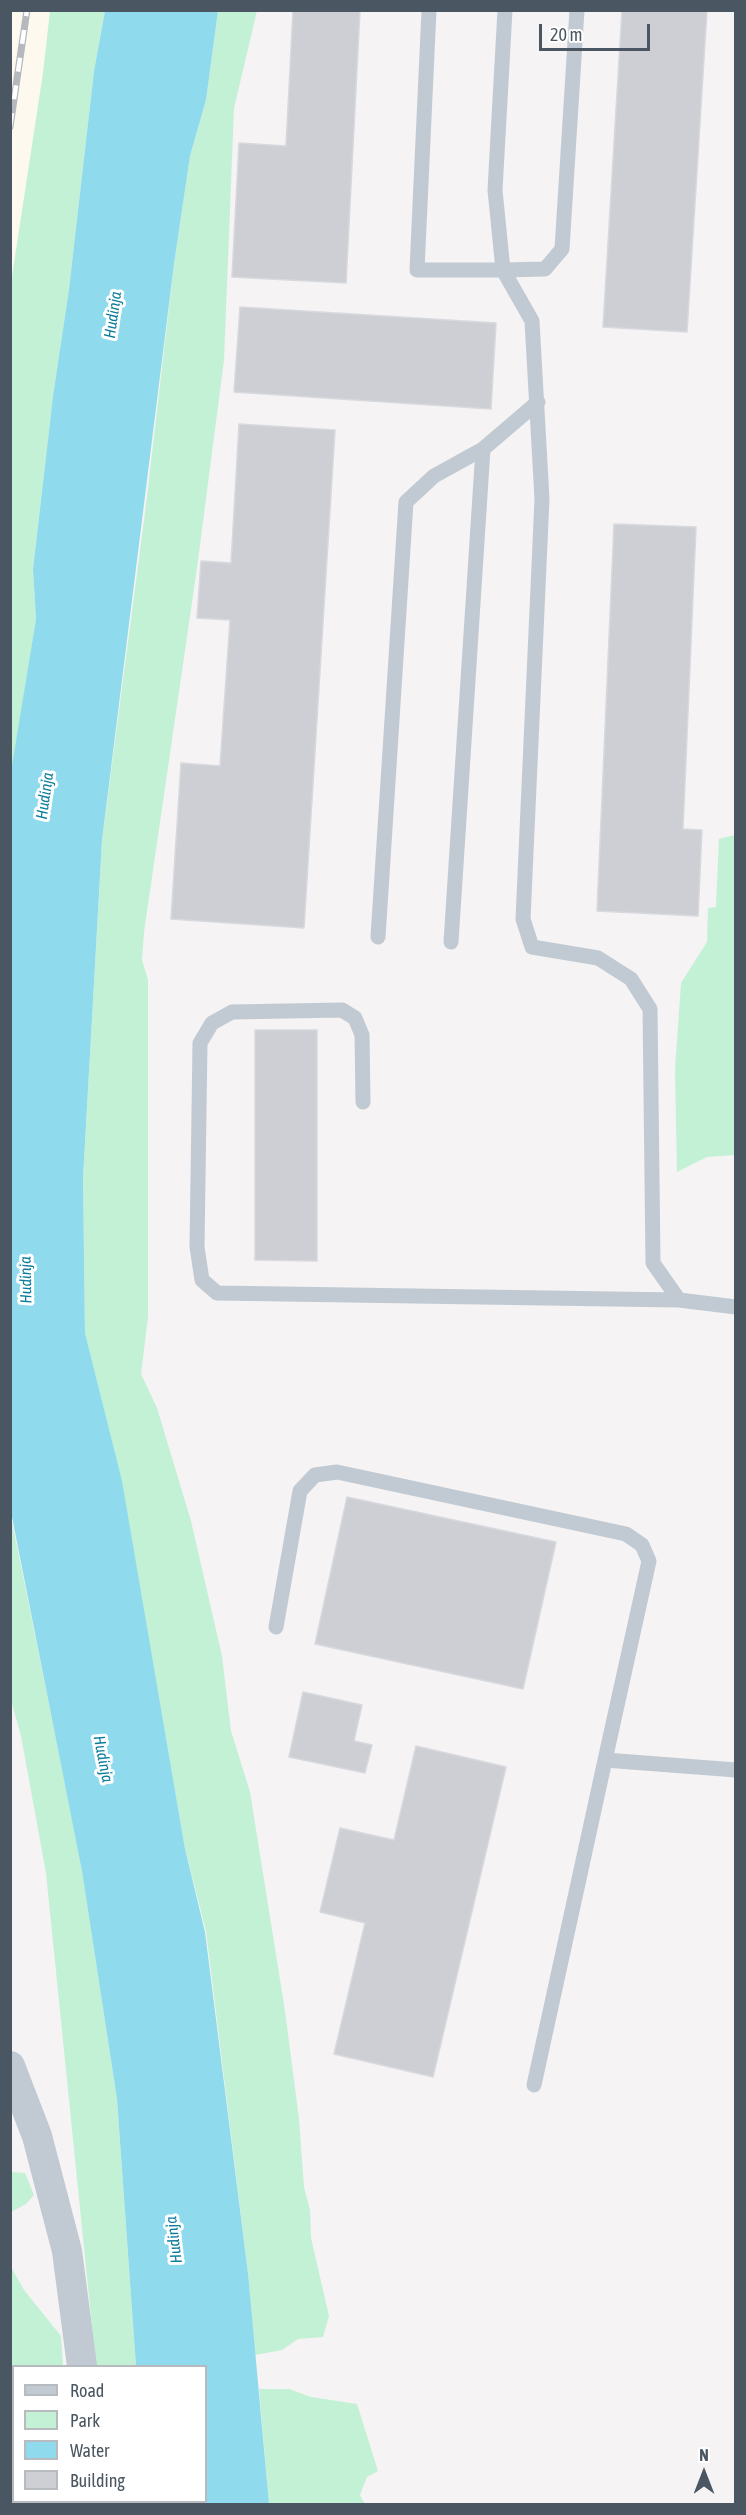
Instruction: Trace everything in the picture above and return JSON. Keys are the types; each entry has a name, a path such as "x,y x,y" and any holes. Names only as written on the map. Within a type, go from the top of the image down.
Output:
{"street":[{"path":"10,2066 38,2136 67,2251 82,2365"}],"lane":[{"path":"429,10 417,270 545,268 562,249 577,10"},
{"path":"505,10 495,190 503,270 532,321 542,499 523,919 532,947 598,958 631,979 650,1009 653,1263 679,1300"},
{"path":"378,937 406,502 434,476 483,449 538,402"},
{"path":"451,942 483,449"},
{"path":"363,1102 362,1035 355,1018 342,1010 232,1012 212,1023 200,1043 197,1246 202,1280 217,1293 679,1300 735,1307"},
{"path":"276,1627 300,1491 315,1475 337,1472 626,1533 642,1545 649,1561 534,2085"},
{"path":"605,1760 735,1770"}],"shaded area":[{"path":"11,11 50,11 43,73 11,283"}],"green space":[{"path":"50,11 105,11 94,71 33,568 36,619 11,778 11,283 43,73"},
{"path":"218,11 257,11 234,108 224,360 197,568 144,932 142,960 148,980 148,1317 141,1374 157,1408 191,1521 222,1656 231,1731 250,1792 285,2011 299,2119 304,2187 310,2210 311,2238 329,2316 323,2337 298,2339 282,2350 255,2355 248,2273 206,1931 185,1849 121,1480 85,1333 83,1178 102,840 146,505 174,264 190,156 206,100"},
{"path":"735,835 735,1155 707,1157 677,1172 675,1070 681,983 707,942 708,908 716,907 719,839"},
{"path":"10,1512 81,1863 117,2099 136,2365 96,2365 46,1873 21,1736 11,1700"},
{"path":"10,2172 25,2173 34,2195 26,2204 11,2212"},
{"path":"11,2267 24,2290 61,2336 63,2365 12,2365 12,2503 66,2503 11,2504"},
{"path":"259,2389 289,2389 311,2397 357,2404 378,2471 367,2477 360,2495 365,2504 269,2504"}],"water":[{"name":"Hudinja","path":"105,11 218,11 206,100 190,156 174,264 102,840 83,1178 85,1333 122,1481 185,1849 205,1932 248,2273 269,2504 149,2504 207,2503 207,2365 136,2365 117,2099 82,1871 11,1512 10,778 36,619 33,569 94,71"}],"building":[{"path":"293,10 360,10 346,283 232,277 239,143 286,146"},
{"path":"622,10 707,10 687,332 603,327"},
{"path":"240,307 496,323 491,409 234,392"},
{"path":"239,424 335,430 304,928 171,919 181,763 220,766 230,620 197,618 201,561 231,563"},
{"path":"614,524 696,527 683,829 702,830 698,916 597,911"},
{"path":"255,1030 317,1030 317,1261 255,1260"},
{"path":"347,1497 556,1542 523,1689 315,1644"},
{"path":"303,1692 362,1705 354,1741 372,1745 365,1773 289,1757"},
{"path":"416,1746 506,1767 433,2077 334,2054 365,1923 320,1912 340,1828 394,1840"}],"railway":[{"path":"10,127 27,10"}]}
